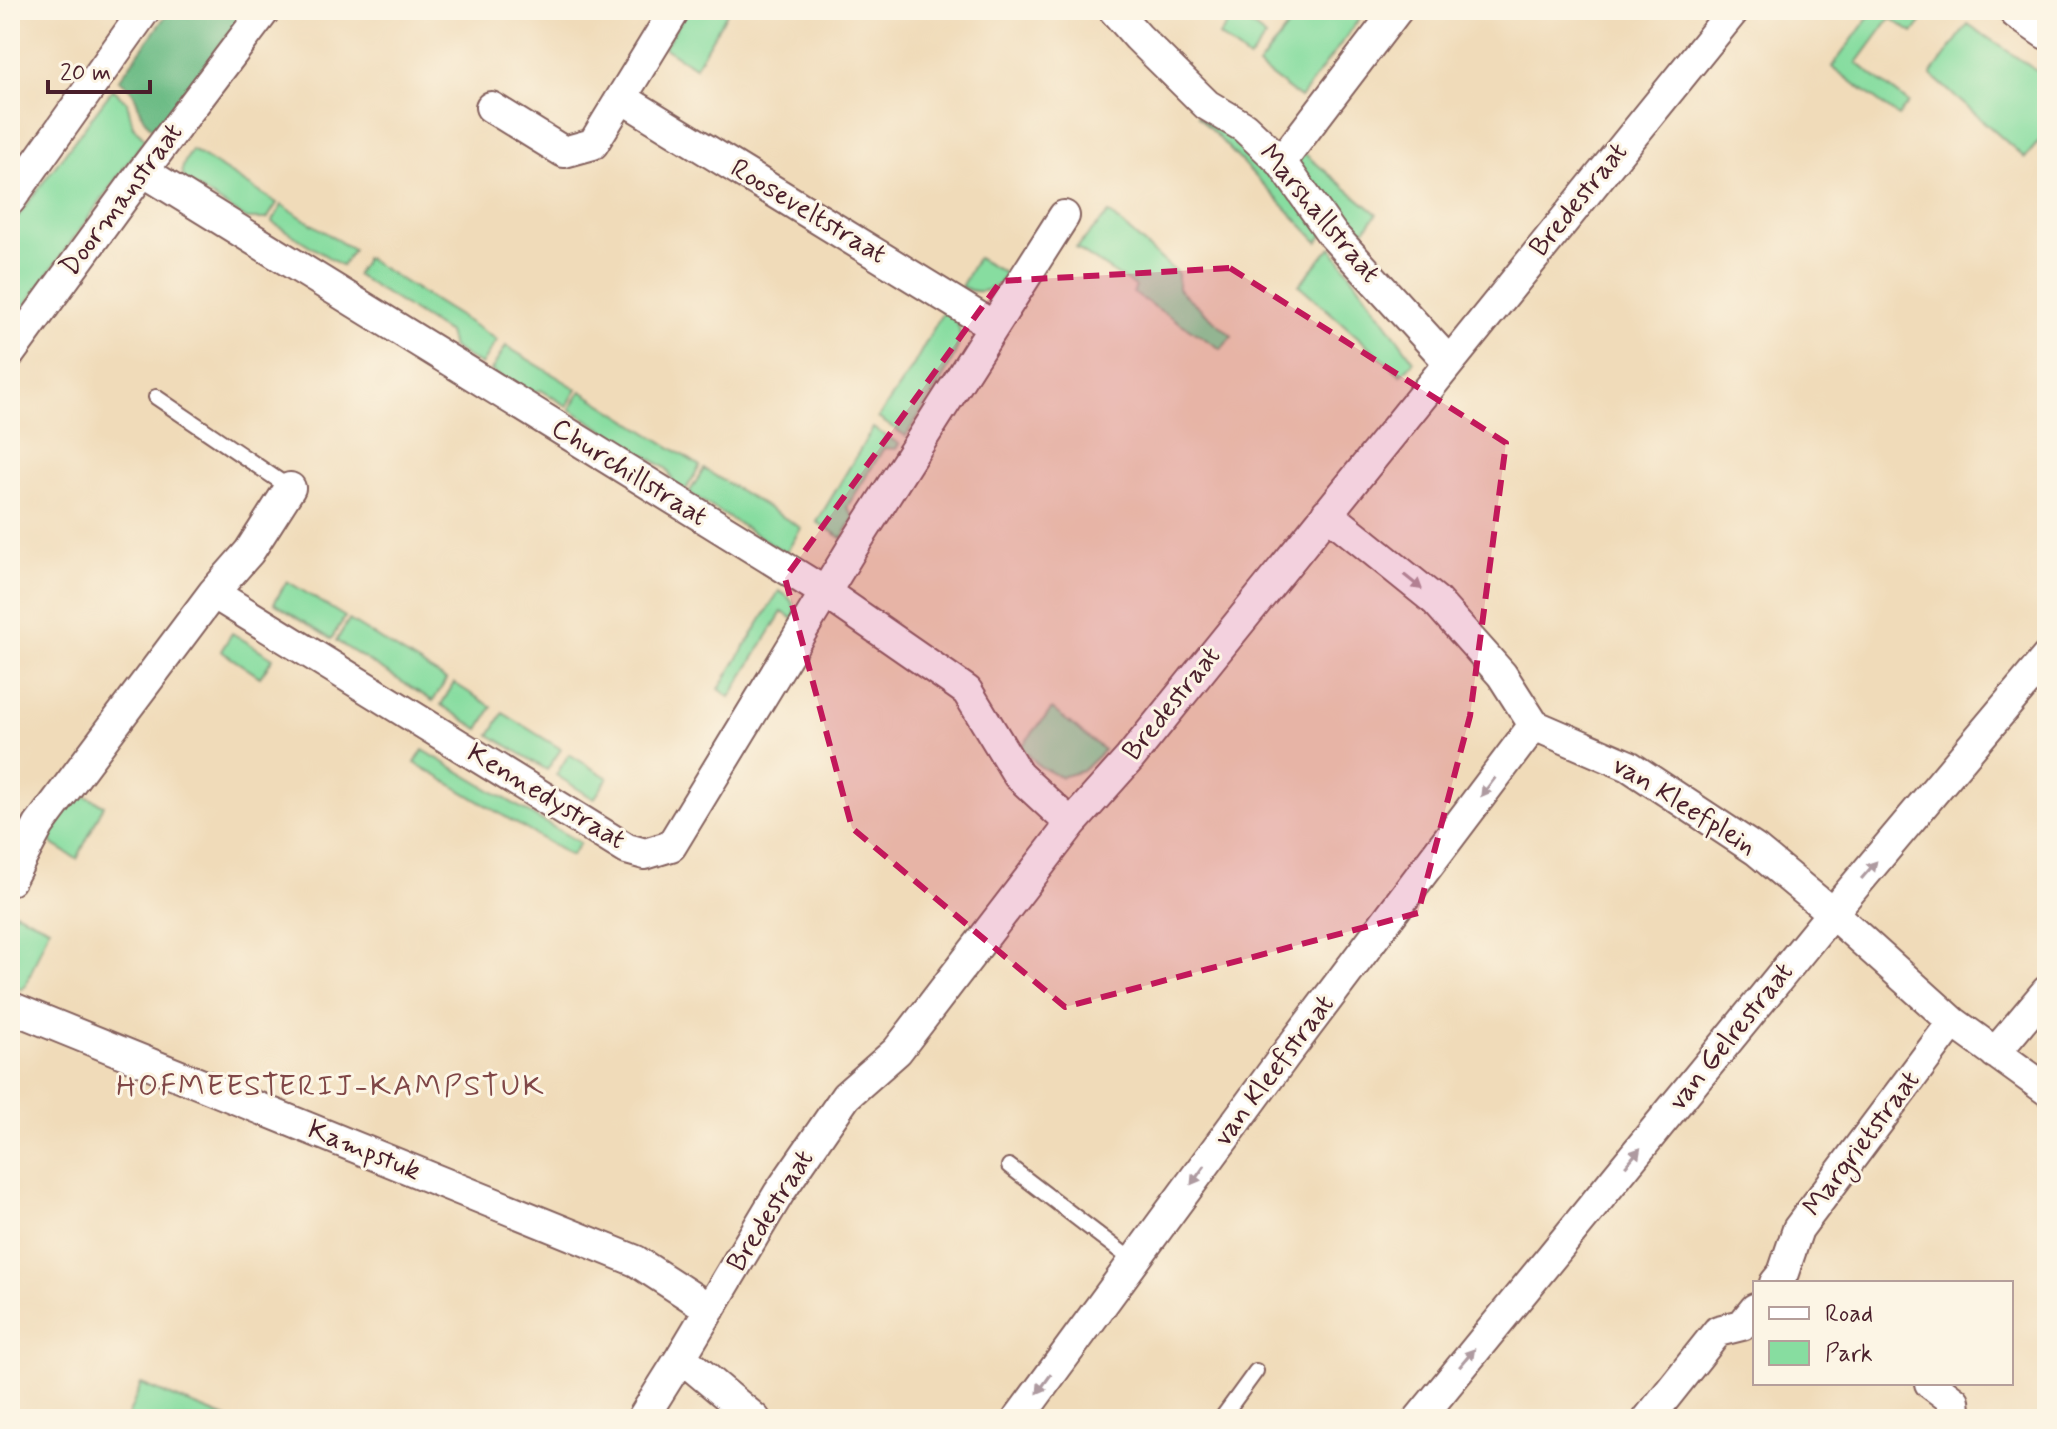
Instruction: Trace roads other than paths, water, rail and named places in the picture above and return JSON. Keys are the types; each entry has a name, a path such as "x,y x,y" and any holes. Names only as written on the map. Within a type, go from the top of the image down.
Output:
{"street":[{"path":"10,200 145,10"},
{"name":"Doormanstraat","path":"10,353 265,10"},
{"path":"491,107 564,152 593,144 675,10"},
{"name":"Marshallstraat","path":"1114,10 1207,105 1244,127 1281,162 1352,257 1448,361"},
{"path":"1281,162 1397,10"},
{"name":"Bredestraat","path":"642,1419 779,1193 846,1096 897,1051 1071,824 1130,758 1734,10"},
{"path":"2018,10 2047,30"},
{"name":"Rooseveltstraat","path":"622,98 993,326"},
{"name":"Churchillstraat","path":"143,171 826,593 967,691 1018,775 1071,824"},
{"path":"826,593 1064,216"},
{"path":"10,880 39,825 213,593 249,552 290,488"},
{"path":"1327,513 1436,601 1502,675 1534,725"},
{"name":"Kennedystraat","path":"213,593 627,849 645,854 671,846 826,593"},
{"name":"van Gelrestraat","path":"1419,1419 1832,913 2047,657"},
{"name":"van Kleefplein","path":"1534,725 1629,766 1756,850 1832,913"},
{"name":"van Kleefstraat","path":"1018,1419 1286,1054 1534,725"},
{"path":"1832,913 1953,1022 2047,1090"},
{"path":"1995,1053 2047,991"},
{"name":"Kampstuk","path":"10,1007 636,1261 710,1309"},
{"name":"Margrietstraat","path":"1784,1280 1798,1229 1953,1022"},
{"path":"1648,1419 1718,1331 1742,1325 1753,1311"},
{"path":"681,1357 755,1419"},
{"path":"1933,1385 1954,1401 1956,1419"}],"lane":[{"path":"156,397 290,488"},
{"path":"1009,1166 1133,1261"},
{"path":"1221,1419 1256,1371"}],"district":[{"name":"HOFMEESTERIJ-KAMPSTUK","path":"331,1086"}]}
